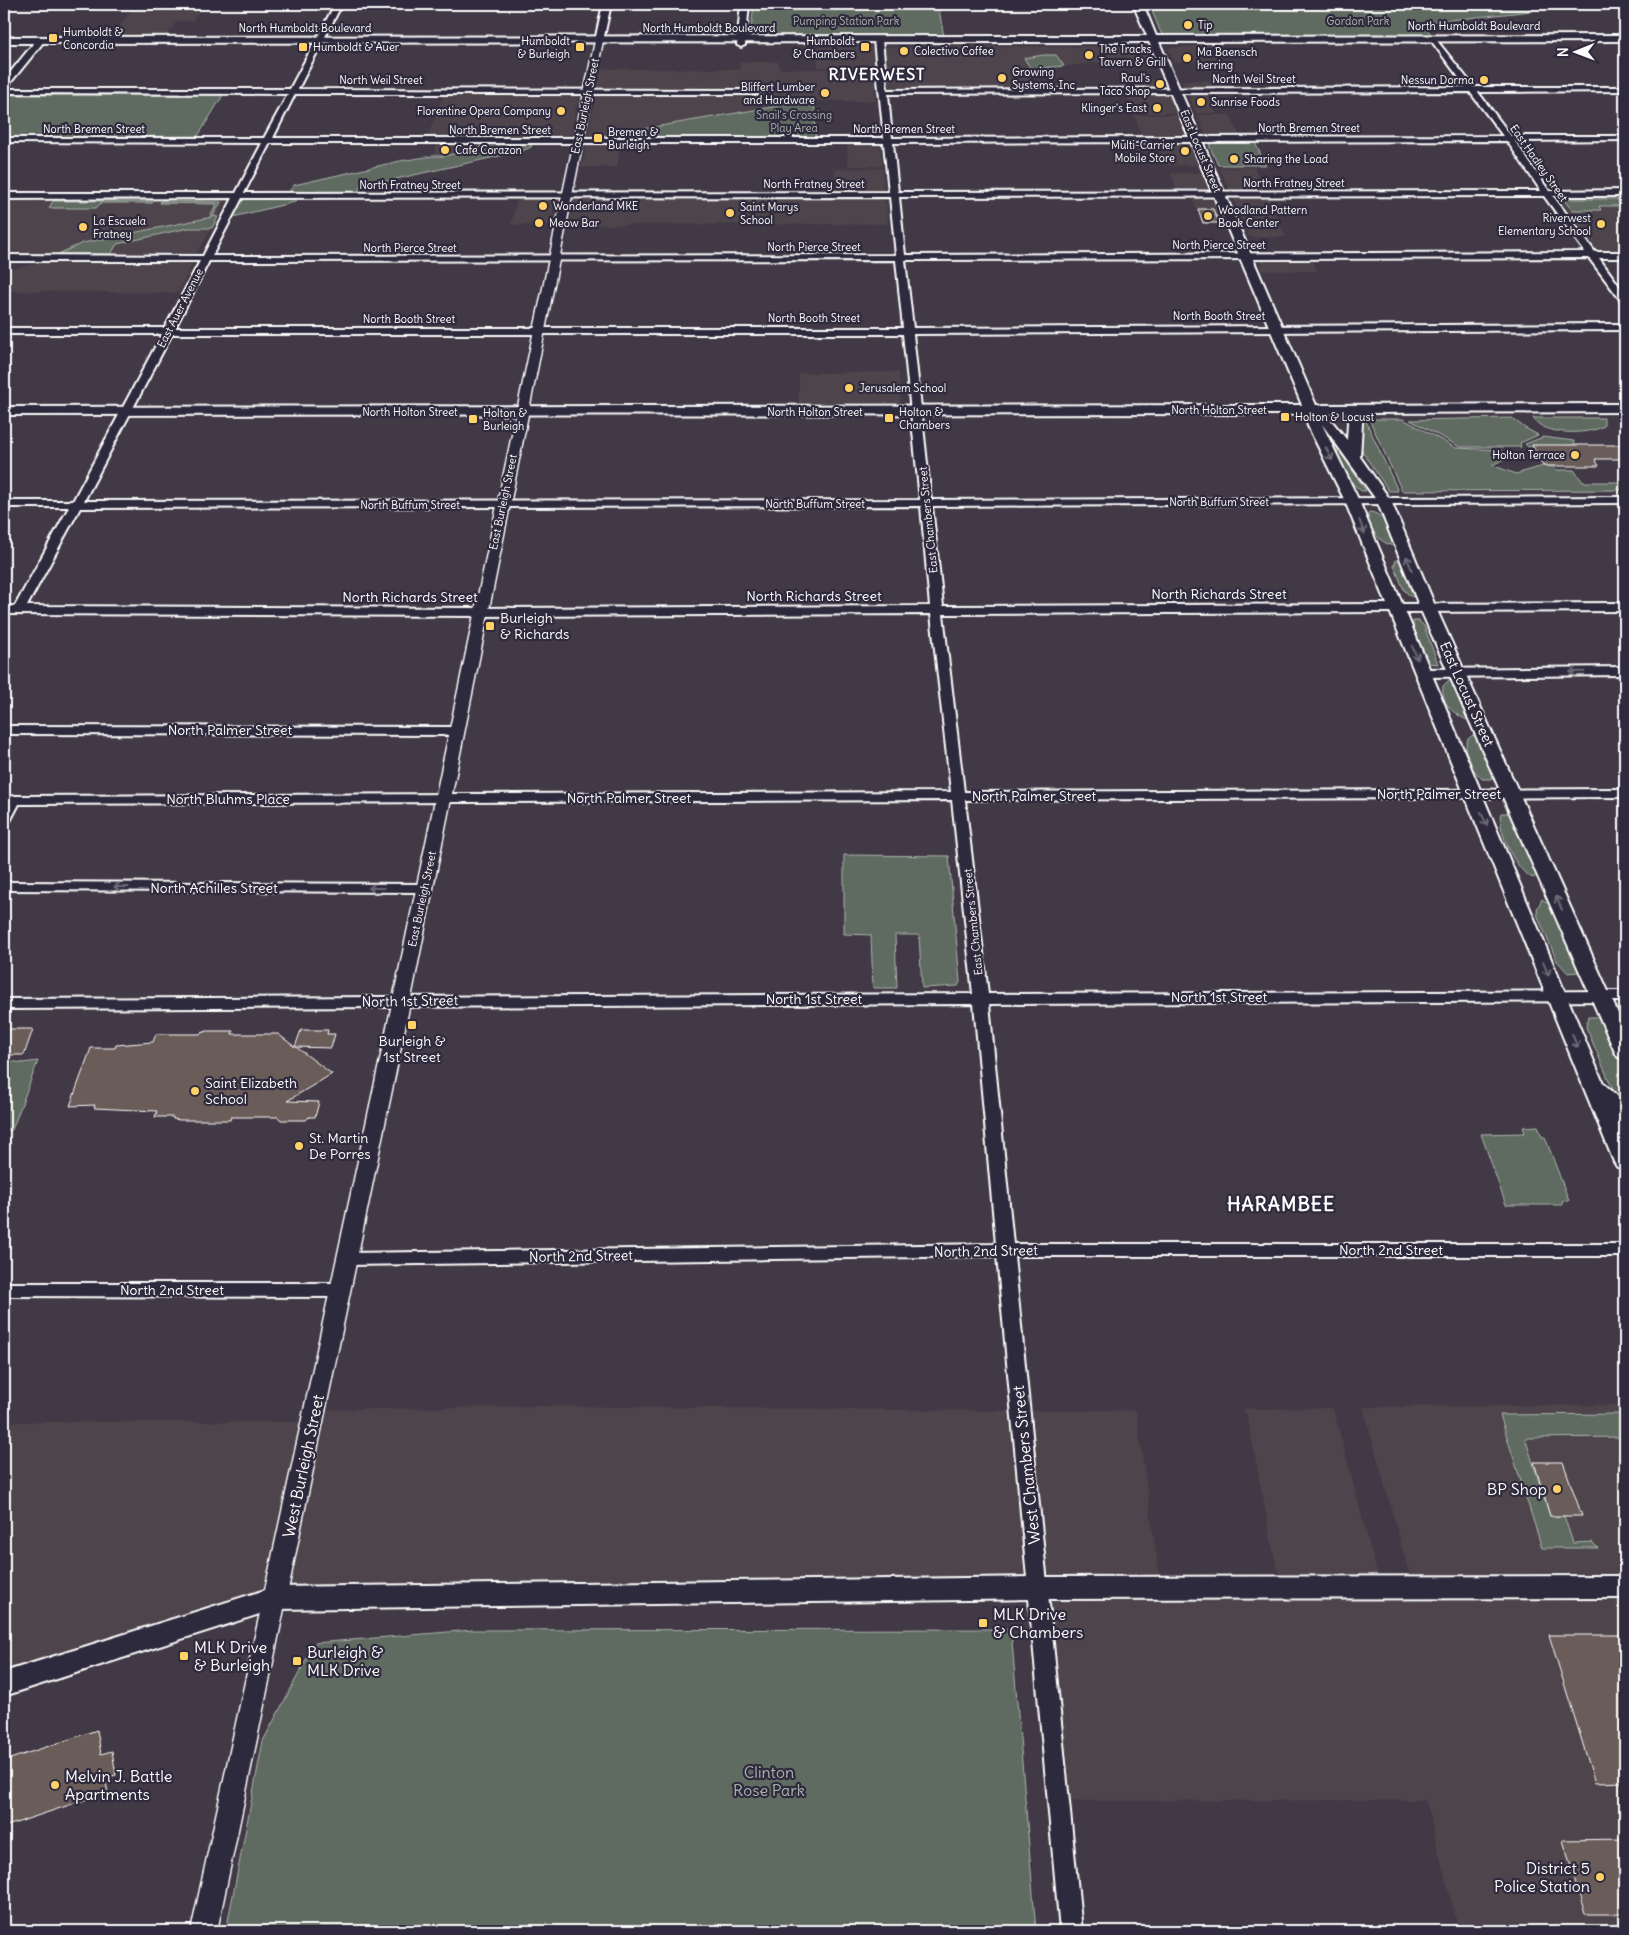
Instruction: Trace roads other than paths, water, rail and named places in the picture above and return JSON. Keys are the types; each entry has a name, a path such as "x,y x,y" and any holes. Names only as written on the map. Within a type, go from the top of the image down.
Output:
{"main road":[{"name":"East Locust Street","path":"1138,4 1311,410 1315,426 1352,501 1625,1162"},
{"name":"North Humboldt Boulevard","path":"4,40 39,42 599,43 1625,38"},
{"path":"1435,40 1625,42"},
{"name":"North Humboldt Boulevard","path":"4,44 39,42"},
{"name":"North Holton Street","path":"4,411 918,412 1625,408"},
{"path":"1353,457 1354,431 1360,409"},
{"name":"East Locust Street","path":"1311,410 1324,418 1384,501 1428,608 1459,673 1625,1052"},
{"path":"1592,1082 1625,1116"},
{"path":"4,1684 275,1598 1038,1588 1625,1587"}],"street":[{"name":"East Auer Avenue","path":"19,610 127,411 338,4"},
{"name":"East Burleigh Street","path":"401,1002 577,141 608,4"},
{"path":"741,42 745,4"},
{"name":"East Hadley Street","path":"1435,40 1509,138 1547,194 1625,300"},
{"path":"4,84 39,42"},
{"name":"East Chambers Street","path":"878,42 981,999"},
{"name":"North Weil Street","path":"883,92 1625,88"},
{"name":"North Weil Street","path":"4,91 759,92"},
{"name":"North Bremen Street","path":"4,140 577,141 1625,138"},
{"name":"North Fratney Street","path":"4,196 894,196 1625,193"},
{"name":"North Pierce Street","path":"4,258 553,259 1625,255"},
{"name":"North Booth Street","path":"4,331 1625,327"},
{"name":"North Buffum Street","path":"4,504 503,506 1625,500"},
{"name":"North Richards Street","path":"4,610 481,612 1625,607"},
{"path":"1424,673 1625,671"},
{"name":"North Palmer Street","path":"4,730 457,731"},
{"name":"North Palmer Street","path":"443,798 1625,793"},
{"name":"North Bluhms Place","path":"4,820 14,800 443,798"},
{"name":"North Achilles Street","path":"4,886 425,888"},
{"name":"North 1st Street","path":"4,1004 1625,996"},
{"name":"West Chambers Street","path":"981,999 1071,1931"},
{"name":"West Burleigh Street","path":"204,1931 401,1002"},
{"name":"North 2nd Street","path":"347,1259 1006,1250 1625,1250"},
{"name":"North 2nd Street","path":"4,1290 340,1290"}],"place":[{"name":"Tip","path":"1188,25"},
{"name":"Humboldt & Concordia","path":"53,38"},
{"name":"Humboldt & Auer","path":"303,47"},
{"name":"Humboldt & Burleigh","path":"580,47"},
{"name":"Humboldt & Chambers","path":"865,47"},
{"name":"Colectivo Coffee","path":"904,51"},
{"name":"The Tracks Tavern & Grill","path":"1089,55"},
{"name":"Ma Baensch herring","path":"1187,58"},
{"name":"Growing Systems, Inc","path":"1002,78"},
{"name":"Nessun Dorma","path":"1484,80"},
{"name":"Raul's Taco Shop","path":"1160,84"},
{"name":"Bliffert Lumber and Hardware","path":"825,93"},
{"name":"Sunrise Foods","path":"1201,102"},
{"name":"Klinger's East","path":"1157,108"},
{"name":"Florentine Opera Company","path":"561,111"},
{"name":"Bremen & Burleigh","path":"598,138"},
{"name":"Cafe Corazon","path":"445,150"},
{"name":"Multi-Carrier Mobile Store","path":"1185,151"},
{"name":"Sharing the Load","path":"1234,159"},
{"name":"Wonderland MKE","path":"543,206"},
{"name":"Saint Marys School","path":"730,213"},
{"name":"Woodland Pattern Book Center","path":"1208,216"},
{"name":"Meow Bar","path":"539,223"},
{"name":"Riverwest Elementary School","path":"1601,224"},
{"name":"La Escuela Fratney","path":"83,227"},
{"name":"Jerusalem School","path":"849,388"},
{"name":"Holton & Locust","path":"1285,417"},
{"name":"Holton & Chambers","path":"889,418"},
{"name":"Holton & Burleigh","path":"473,419"},
{"name":"Holton Terrace","path":"1575,455"},
{"name":"Burleigh & Richards","path":"490,626"},
{"name":"Burleigh & 1st Street","path":"412,1025"},
{"name":"Saint Elizabeth School","path":"195,1091"},
{"name":"St. Martin De Porres","path":"299,1146"},
{"name":"BP Shop","path":"1557,1489"},
{"name":"MLK Drive & Chambers","path":"983,1623"},
{"name":"MLK Drive & Burleigh","path":"184,1656"},
{"name":"Burleigh & MLK Drive","path":"297,1661"},
{"name":"Melvin J. Battle Apartments","path":"55,1785"},
{"name":"District 5 Police Station","path":"1600,1877"}],"district":[{"name":"RIVERWEST","path":"877,74"},
{"name":"HARAMBEE","path":"1281,1204"}],"park label":[{"name":"Pumping Station Park","path":"846,21"},
{"name":"Gordon Park","path":"1358,21"},
{"name":"Snail's Crossing Play Area","path":"794,121"},
{"name":"Clinton Rose Park","path":"769,1781"}]}
